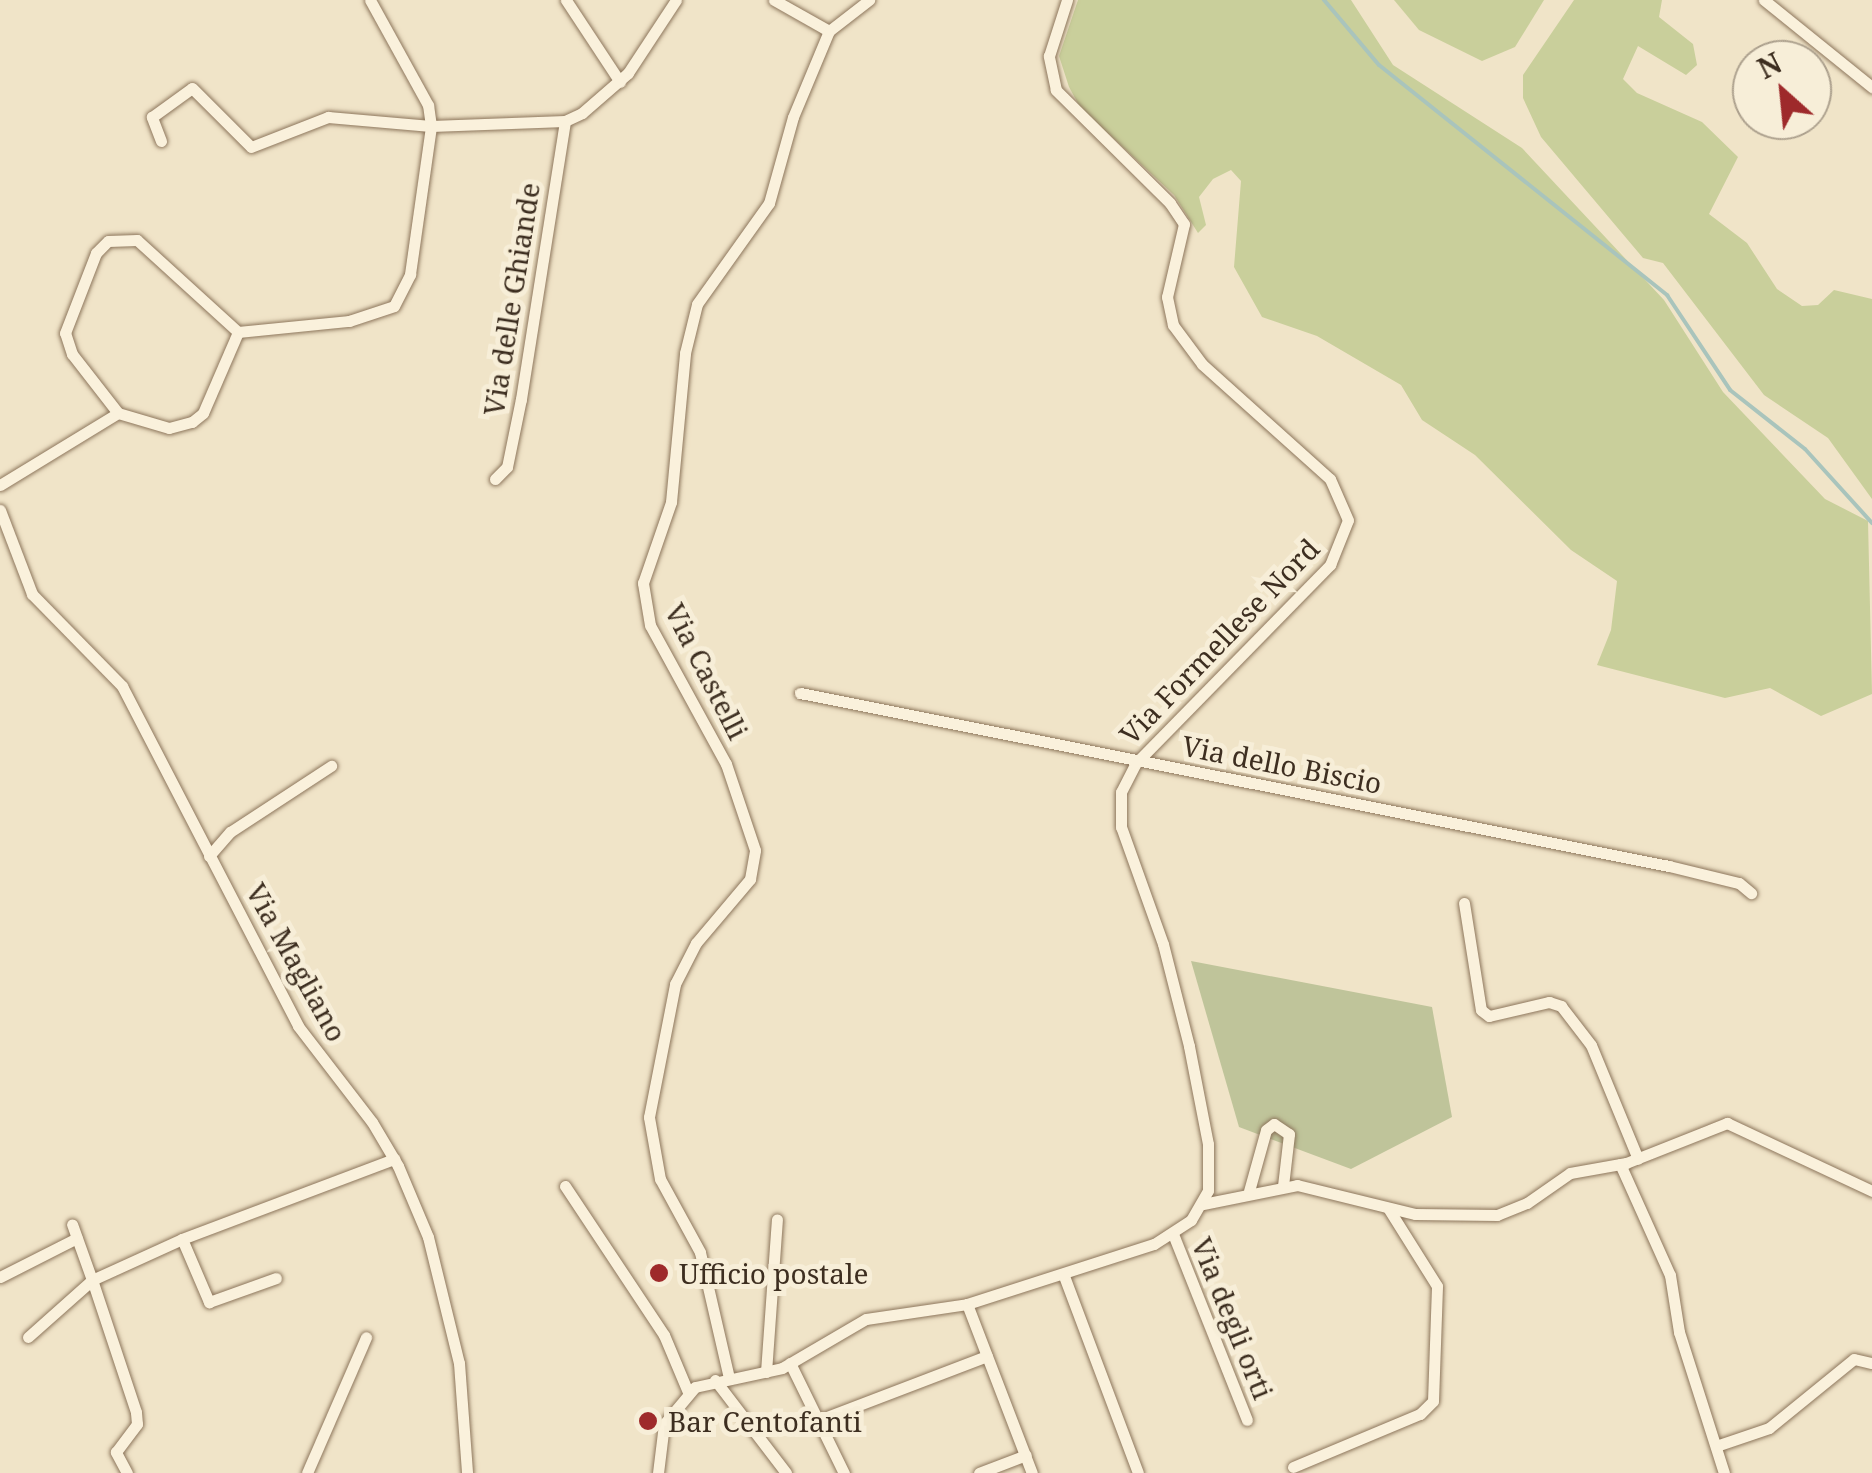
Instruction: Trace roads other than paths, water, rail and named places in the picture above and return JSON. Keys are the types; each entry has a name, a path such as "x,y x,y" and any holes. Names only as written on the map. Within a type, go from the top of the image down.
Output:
{"street":[{"path":"238,332 198,418 169,428 118,413 70,351 65,333 96,253 108,241 138,240 238,332 358,320 396,303 410,274 430,126 428,105 370,0"},
{"path":"566,0 620,82"},
{"path":"161,141 152,117 192,88 252,147 325,118 430,126 565,121 620,82 676,0"},
{"path":"774,0 829,31"},
{"name":"Via Castelli","path":"729,1378 700,1252 660,1180 648,1117 675,984 700,936 750,879 755,850 722,754 653,630 643,582 671,502 684,353 698,304 769,203 793,116 829,31 869,0"},
{"name":"Via Formellese Nord","path":"1067,0 1048,56 1056,90 1170,203 1184,224 1183,248 1167,297 1172,325 1202,364 1330,479 1348,520 1344,543 1326,570 1135,764 1123,785 1119,816 1189,1046 1209,1156 1202,1204"},
{"path":"1764,0 1872,87"},
{"name":"Via delle Ghiande","path":"495,478 507,467 518,416 565,121"},
{"path":"0,485 118,413"},
{"name":"Via Magliano","path":"0,510 32,594 122,686 303,1034 394,1160 428,1237 455,1344 467,1473"},
{"name":"Via dello Biscio","path":"800,694 1135,764 1669,866 1738,883 1752,893"},
{"path":"209,856 230,832 331,766"},
{"path":"1464,903 1481,1010 1492,1016 1550,1002 1561,1006 1590,1045 1638,1159"},
{"path":"1249,1191 1265,1132 1274,1124 1289,1134 1283,1186"},
{"path":"658,1473 664,1424 688,1392 714,1380 766,1372 790,1363 866,1318 967,1304 1064,1276 1173,1234 1202,1204 1249,1191 1283,1186 1320,1188 1388,1208 1433,1216 1500,1214 1570,1174 1638,1159 1700,1129 1735,1124 1872,1191"},
{"path":"28,1336 92,1280 182,1239 394,1160"},
{"path":"1620,1164 1670,1274 1679,1332 1719,1445 1724,1473"},
{"path":"565,1186 664,1334 688,1392"},
{"path":"1293,1468 1432,1404 1437,1286 1388,1208"},
{"path":"766,1372 777,1219"},
{"path":"72,1224 136,1412 137,1424 116,1452 127,1473"},
{"name":"Via degli orti","path":"1173,1234 1247,1420"},
{"path":"0,1277 78,1238"},
{"path":"182,1239 209,1302 276,1278"},
{"path":"1064,1276 1138,1473"},
{"path":"967,1304 1032,1473"},
{"path":"307,1473 366,1336"},
{"path":"814,1422 988,1356"},
{"path":"1719,1445 1763,1431 1854,1360 1872,1363"},
{"path":"790,1363 814,1422 844,1473"},
{"path":"714,1380 786,1473"},
{"path":"979,1473 1026,1455"}],"waterway":[{"path":"1324,0 1379,65 1667,295 1730,390 1805,449 1872,523"}],"place":[{"name":"Ufficio postale","path":"659,1273"},
{"name":"Bar Centofanti","path":"648,1421"}]}
